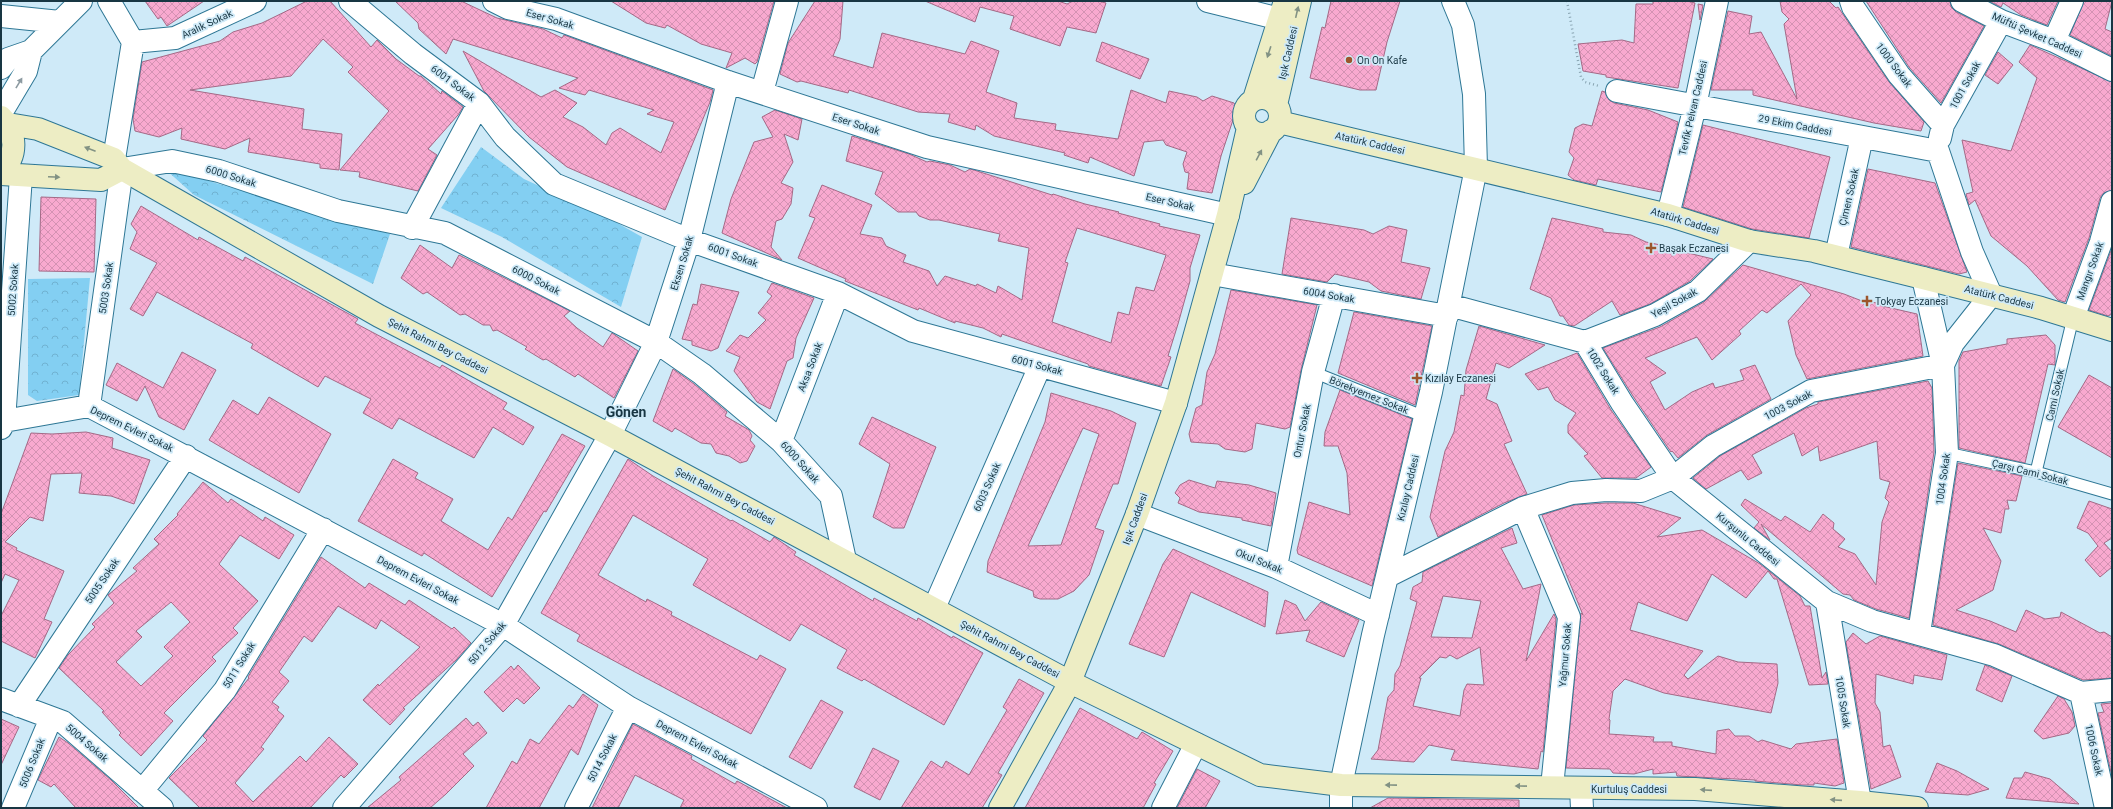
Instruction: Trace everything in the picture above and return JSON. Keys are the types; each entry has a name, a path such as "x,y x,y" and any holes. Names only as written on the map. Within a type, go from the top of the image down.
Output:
{"main road":[{"name":"Işık Caddesi","path":"1228,215 1276,119 1300,1"},
{"name":"Işık Caddesi","path":"1000,808 1070,682 1137,514 1176,403 1228,215 1248,128 1243,118 1244,112 1249,102 1254,99 1282,10"},
{"path":"1248,128 1259,134 1276,119 1266,98 1254,99"},
{"path":"3,118 13,134 14,145 12,156 7,166 8,174 101,180 118,164"},
{"name":"Şehit Rahmi Bey Caddesi","path":"3,118 38,130 118,164 379,316 610,435 1070,682 1260,775 1341,785"},
{"name":"Atatürk Caddesi","path":"1276,119 1668,215 1749,241 1814,251 1924,278 1991,295 2112,330"},
{"name":"Kurtuluş Caddesi","path":"1341,785 1552,787 1582,799 1695,789 1861,805 1917,808"}],"street":[{"path":"1,68 8,60 31,51 81,1"},
{"path":"109,1 133,42 118,164"},
{"name":"Aralık Sokak","path":"133,42 175,38 255,1"},
{"name":"6001 Sokak","path":"350,1 413,54 479,103 505,137 554,184 689,240 838,294 913,331 1176,403"},
{"name":"Eser Sokak","path":"494,1 508,8 556,20 728,82 927,147 1228,215"},
{"path":"762,92 787,1"},
{"path":"1208,1 1282,10"},
{"name":"Kızılay Caddesi","path":"1341,808 1341,785 1378,615 1425,417 1476,168 1474,94 1464,25 1453,1"},
{"name":"Tevfik Pelvan Caddesi","path":"1668,215 1695,106 1716,1"},
{"name":"1000 Sokak","path":"1851,1 1853,7 1899,75 1943,125"},
{"name":"Müftü Şevket Caddesi","path":"1962,1 2001,21 2054,41 2112,70"},
{"path":"2054,41 2072,1"},
{"path":"1,16 60,22"},
{"name":"1001 Sokak","path":"1938,151 1943,125 2001,21"},
{"path":"3,118 26,71 31,51"},
{"name":"Eksen Sokak","path":"610,435 656,342 689,240 728,82"},
{"name":"29 Ekim Caddesi","path":"1617,91 1938,151"},
{"path":"412,228 479,103"},
{"name":"Çimen Sokak","path":"1836,256 1862,137"},
{"path":"1938,151 1972,252 1991,295 1953,343 1942,366"},
{"name":"6000 Sokak","path":"118,164 172,161 219,171 338,211 412,228 445,233 656,342 702,374 781,440 831,496 845,560"},
{"name":"5003 Sokak","path":"89,406 118,164"},
{"name":"5002 Sokak","path":"2,424 8,174"},
{"name":"Mangır Sokak","path":"2073,318 2101,242 2112,202"},
{"name":"Yeşil Sokak","path":"1584,342 1655,315 1698,291 1749,241"},
{"name":"6004 Sokak","path":"1212,274 1334,296 1448,310"},
{"name":"1004 Sokak","path":"1918,633 1947,453 1942,366 1924,278"},
{"name":"Aksa Sokak","path":"781,440 838,294"},
{"name":"Ontur Sokak","path":"1276,567 1313,372 1334,296"},
{"name":"1002 Sokak","path":"1448,310 1584,342 1622,403 1673,478"},
{"name":"6003 Sokak","path":"934,608 1040,366"},
{"name":"1003 Sokak","path":"1673,478 1713,446 1811,391 1942,366"},
{"name":"Deprem Evleri Sokak","path":"2,424 89,406 503,625 628,707 816,808"},
{"name":"5012 Sokak","path":"344,808 503,625 610,435"},
{"name":"5005 Sokak","path":"10,702 186,456"},
{"path":"1388,576 1523,508 1572,493 1606,490 1641,491 1673,478"},
{"name":"Kurşunlu Caddesi","path":"1673,478 1827,602 1872,621 1994,655 2081,693 2112,690"},
{"name":"Yağmur Sokak","path":"1523,508 1569,618 1552,787"},
{"name":"Okul Sokak","path":"1137,514 1276,567 1378,615"},
{"name":"5011 Sokak","path":"142,791 225,690 323,529"},
{"name":"1005 Sokak","path":"1827,602 1861,805"},
{"name":"1006 Sokak","path":"2081,693 2106,808"},
{"name":"5004 Sokak","path":"10,702 63,722 162,808"},
{"name":"5014 Sokak","path":"576,808 628,707"},
{"name":"5006 Sokak","path":"13,808 50,718"},
{"path":"1163,808 1196,744"}],"lane":[{"name":"Cami Sokak","path":"2036,472 2073,318"},
{"name":"Börekyemez Sokak","path":"1313,372 1425,417"},
{"name":"Çarşı Cami Sokak","path":"1947,453 2036,472 2112,494"}],"path":[{"path":"1567,1 1581,77 1586,82 1617,91"}],"green space":[{"path":"481,147 524,179 605,216 642,237 621,307 502,237 441,208"},
{"path":"164,168 390,234 373,284 194,195"},
{"path":"90,278 79,395 37,401 28,395 28,279"}],"building":[{"path":"145,1 204,1 167,26 161,17 158,19"},
{"path":"307,1 330,1 371,47 377,40 396,59 421,76 441,94 442,91 463,107 458,115 428,149 437,155 418,191 359,177 360,172 340,170 389,111 348,72 353,67 323,39 291,76 190,90 304,109 302,129 342,134 339,170 320,168 320,164 248,152 250,138 225,149 181,139 182,128 159,137 135,131 133,119 142,62 220,41 233,32 262,23"},
{"path":"395,1 461,1 497,18 543,29 562,38 564,35 713,90 710,102 665,210 567,167 529,137 484,91 463,51 541,97 555,90 577,103 563,117 583,127 606,145 612,133 620,128 661,153 674,122 647,114 654,110 589,90 585,95 559,88 578,78 453,39 446,54 419,29 418,23"},
{"path":"611,1 774,1 757,62 755,64 745,58 726,68 732,53 701,44 667,25 665,28 646,23"},
{"path":"815,1 843,1 840,39 833,56 873,68 882,33 965,54 971,41 999,51 986,92 1017,103 1014,118 1056,124 1055,130 1118,139 1131,90 1166,103 1169,91 1197,97 1203,101 1212,96 1234,103 1237,108 1221,156 1212,193 1187,189 1189,173 1185,172 1183,164 1187,152 1166,145 1163,140 1144,142 1134,176 1090,157 1088,163 1064,155 1065,153 994,136 976,125 975,130 948,122 950,114 918,112 849,90 848,93 801,81 797,82 780,74 788,43"},
{"path":"925,1 1058,1 1067,4 1073,1 1098,1 1106,3 1096,33 1067,27 1060,46 1010,29 1014,16 980,7 975,22"},
{"path":"1331,1 1400,1 1387,42 1376,90 1360,90 1310,78 1322,27 1325,28"},
{"path":"1653,1 1687,1 1695,3 1678,88 1606,77 1606,75 1583,71 1578,44 1622,40 1634,43 1636,4 1653,4"},
{"path":"1780,1 1829,1 1836,8 1838,7 1889,82 1924,122 1921,131 1874,123 1753,95 1753,90 1711,90 1728,11 1752,16 1749,34 1761,32 1797,99 1784,24 1789,19 1782,12"},
{"path":"1866,1 1950,1 1951,7 1956,12 1984,26 1941,103 1909,67"},
{"path":"1989,1 2058,1 2047,25 2021,15 2003,3 2001,7"},
{"path":"2084,1 2112,1 2105,29 2112,32 2112,56 2070,35"},
{"path":"1698,4 1703,5 1700,20"},
{"path":"1102,42 1149,59 1140,79 1096,61"},
{"path":"2030,45 2112,82 2112,190 2104,193 2100,198 2089,238 2065,302 2058,300 2027,266 1991,236 1975,200 1969,205 1966,194 1973,192 1962,140 2011,151 2037,78 2019,62"},
{"path":"1998,52 2013,65 1998,84 1985,75"},
{"path":"1602,91 1605,92 1609,100 1614,103 1648,110 1678,122 1661,192 1598,179 1596,185 1574,180 1568,175 1574,158 1569,152 1575,128 1583,124 1592,126"},
{"path":"775,110 802,119 798,140 784,134 793,162 781,183 793,188 791,204 782,219 776,221 771,247 782,260 722,233 731,199 754,142 773,137 762,117"},
{"path":"1703,125 1830,157 1809,238 1752,229 1683,207"},
{"path":"852,136 909,154 927,162 930,161 950,165 965,172 970,169 974,170 1052,195 1053,194 1160,224 1159,226 1200,235 1190,268 1190,281 1168,356 1171,357 1161,386 1089,366 1088,364 1002,334 1001,337 983,328 955,321 955,323 919,308 918,310 845,281 846,279 798,258 815,218 809,216 822,185 872,205 860,234 882,238 886,246 906,255 903,262 929,271 937,286 945,276 976,286 977,284 996,293 998,286 1022,300 1029,248 998,241 1000,234 939,220 930,220 919,216 916,212 898,212 875,194 883,172 846,161","holes":["1077,228 1166,255 1154,291 1136,287 1129,315 1118,312 1111,343 1052,322 1068,263 1065,262"]},
{"path":"1868,169 1935,183 1967,272 1959,274 1851,247"},
{"path":"41,197 96,199 94,272 39,271"},
{"path":"141,206 198,240 199,237 243,261 245,257 358,319 355,323 440,368 442,365 507,403 503,409 534,427 523,445 493,427 474,458 399,418 392,429 363,413 371,399 325,376 318,387 251,348 253,344 157,292 143,316 130,309 157,263 130,249 137,232 131,224"},
{"path":"1291,218 1364,230 1373,234 1389,226 1407,230 1401,262 1430,268 1421,299 1381,291 1369,282 1335,274 1327,282 1282,274"},
{"path":"1552,218 1603,229 1603,232 1631,235 1646,242 1685,250 1684,252 1713,259 1690,281 1650,304 1620,315 1612,301 1574,326 1569,325 1563,316 1560,316 1551,298 1530,289"},
{"path":"420,245 452,268 459,255 570,311 564,316 577,328 603,347 612,333 638,351 614,398 578,374 575,377 546,359 543,360 525,349 527,347 497,330 493,331 490,325 483,325 465,314 460,315 427,292 423,294 401,278"},
{"path":"2112,248 2112,314 2108,316 2089,310"},
{"path":"1743,265 1844,294 1862,301 1877,303 1878,305 1917,314 1923,356 1807,379 1796,355 1788,321 1811,295 1801,284 1767,313 1762,310 1739,331 1741,334 1712,360 1697,337 1645,358 1666,373 1650,382 1665,410 1692,392 1713,383 1715,388 1744,380 1740,370 1755,365 1771,399 1707,435 1678,458 1672,451 1671,452 1603,348 1660,327 1704,302"},
{"path":"772,283 814,298 796,338 793,358 787,361 770,409 757,402 734,371 740,357 726,351 740,335 748,338 766,320 758,313 772,296 767,292"},
{"path":"701,284 739,292 718,348 711,351 692,345 692,341 682,339 693,304 697,305"},
{"path":"1231,290 1317,305 1301,370 1290,427 1285,429 1256,423 1252,449 1245,452 1225,449 1218,444 1191,442 1189,434 1196,408 1202,405 1207,372 1215,354"},
{"path":"1354,312 1432,326 1415,405 1338,373"},
{"path":"1479,326 1545,345 1509,368 1496,363 1486,399 1497,404 1512,441 1504,444 1527,494 1504,503 1438,537 1430,517 1445,451 1454,432 1461,395 1464,396 1466,370"},
{"path":"2046,335 2055,345 2055,365 2048,364 2025,463 1959,448 1959,361 1963,352 2007,344 2007,339"},
{"path":"182,352 216,370 184,430 159,417 145,386 137,401 106,385 117,363 163,388"},
{"path":"1577,353 1611,410 1651,467 1636,478 1602,478 1584,456 1588,454 1568,433 1568,425 1576,413 1555,400 1548,387 1538,390 1525,374"},
{"path":"673,369 694,384 727,412 725,416 749,430 752,436 750,440 755,446 747,461 740,463 729,456 716,453 711,444 701,443 675,428 672,432 653,421"},
{"path":"2089,375 2112,388 2112,458 2058,427"},
{"path":"1928,381 1932,388 1934,452 1909,618 1876,609 1854,600 1850,595 1843,594 1761,524 1770,540 1754,528 1759,522 1741,505 1745,499 1781,521 1785,516 1810,532 1823,514 1834,523 1833,529 1845,539 1838,547 1855,554 1876,585 1882,522 1889,502 1885,498 1890,482 1880,479 1877,441 1820,461 1818,446 1802,456 1794,433 1752,455 1762,473 1748,480 1741,470 1706,489 1693,478 1720,456 1806,408 1818,404 1818,402"},
{"path":"1340,390 1412,419 1372,586 1298,554 1297,550 1309,502 1350,515 1347,473 1338,446 1324,446 1325,432"},
{"path":"1051,393 1111,411 1136,423 1118,484 1113,484 1095,528 1104,531 1089,575 1074,591 1058,599 1040,599 1034,597 1033,591 987,572 988,561 1045,422","holes":["1083,428 1099,434 1061,545 1028,546"]},
{"path":"269,397 331,434 299,493 209,440 233,400 258,415"},
{"path":"872,417 936,447 904,528 893,528 873,517 890,464 859,444"},
{"path":"86,432 113,438 112,448 150,460 134,504 111,496 79,493 82,473 51,474 43,521 30,517 5,542 17,548 16,550 64,571 44,619 52,622 35,658 1,641 1,616 19,580 5,574 1,583 1,514 31,433 52,434"},
{"path":"562,434 585,446 546,512 544,511 492,597 424,553 422,556 358,521 393,459 418,473 415,478 453,499 441,521 488,550 508,517 512,520"},
{"path":"628,459 653,476 770,542 774,537 796,552 794,555 873,601 874,598 917,621 918,618 952,638 953,636 983,653 944,725 864,679 862,681 837,668 847,650 801,624 790,641 693,585 708,559 633,515 598,575 646,602 647,599 672,612 671,615 757,660 760,655 786,669 751,734 577,641 580,635 541,613"},
{"path":"1958,463 2022,476 2016,501 2007,500 2009,509 2005,509 2001,533 1983,528 2001,561 1993,590 1956,610 1990,621 2016,632 2026,610 2045,619 2060,617 2061,612 2100,633 2104,632 2112,637 2112,678 2083,680 1999,644 1933,625"},
{"path":"1189,480 1215,488 1217,481 1249,485 1276,493 1271,526 1242,520 1242,518 1199,512 1178,503 1180,498 1175,493 1180,485"},
{"path":"203,482 228,503 231,499 263,521 265,517 294,535 279,559 240,535 219,564 258,601 233,628 238,633 212,657 216,661 164,713 173,721 141,756 119,735 121,733 102,712 104,711 59,668 68,655 95,627 92,624 114,603 108,595 137,571 133,568 159,544 154,539 178,515 177,514","holes":["171,602 190,622 164,647 173,656 141,686 116,662 142,637 136,631"]},
{"path":"2089,501 2112,509 2112,538 2104,543 2112,552 2112,567 2100,577 2085,560 2098,546 2088,533 2077,528"},
{"path":"1633,503 1681,518 1657,537 1702,530 1760,564 1800,596 1805,606 1810,606 1822,678 1826,672 1828,684 1809,685 1777,579 1774,579 1768,571 1746,598 1712,574 1687,621 1638,602 1630,630 1703,651 1684,675 1688,679 1718,656 1738,662 1777,664 1778,683 1771,713 1664,693 1625,679 1613,691 1609,719 1609,734 1654,737 1653,742 1672,742 1672,746 1716,754 1717,731 1729,729 1735,736 1749,736 1758,742 1762,740 1791,749 1796,744 1837,739 1844,783 1835,786 1814,783 1814,785 1802,785 1755,780 1677,776 1676,772 1653,774 1653,769 1634,774 1613,773 1610,769 1566,768 1581,613 1583,615 1542,515 1574,505"},
{"path":"1512,528 1517,543 1501,548 1523,589 1541,584 1526,661 1554,614 1556,619 1543,752 1541,751 1538,769 1451,760 1455,750 1429,745 1414,762 1371,759 1378,750 1388,697 1394,690 1395,674 1400,666 1417,602 1410,599 1413,587 1422,582 1423,572","holes":["1443,596 1481,601 1472,638 1431,637","1480,647 1484,685 1467,684 1464,690 1460,716 1413,706 1421,678 1419,678 1440,657 1446,658 1450,655 1457,659"]},
{"path":"1173,549 1268,592 1265,627 1191,592 1164,657 1129,644 1163,564"},
{"path":"321,557 365,588 369,583 405,605 409,600 452,629 454,627 471,643 456,660 403,708 405,709 390,725 363,700 378,684 379,686 420,647 381,620 376,629 338,606 312,642 304,636 279,672 289,681 272,702 279,707 277,710 284,716 261,747 264,749 235,783 253,802 300,756 306,762 329,737 358,764 344,778 341,775 310,808 200,808 169,778 207,740 203,736 249,678 248,677"},
{"path":"1285,600 1296,605 1305,621 1321,602 1359,620 1344,657 1306,641 1310,630 1276,634"},
{"path":"1853,633 1866,644 1880,636 1947,655 1942,680 1914,675 1913,684 1876,674 1875,703 1880,712 1883,747 1890,745 1901,777 1871,789 1846,642"},
{"path":"518,665 540,688 524,704 517,698 503,712 484,692 511,666 514,670"},
{"path":"1985,665 2012,676 2002,702 1976,690"},
{"path":"1019,679 1044,693 998,773 1002,775 982,808 901,808 931,761 942,768 946,761 969,775 1007,710 1003,707"},
{"path":"583,694 598,705 578,755 571,749 539,808 486,808 512,761 517,764 530,739 539,744 569,705 573,708"},
{"path":"2058,696 2064,699 2072,712 2075,726 2069,733 2043,739 2034,731"},
{"path":"821,700 843,712 811,769 789,757"},
{"path":"2112,703 2112,777 2098,713 2104,712 2101,704"},
{"path":"1080,708 1137,739 1142,732 1173,751 1154,783 1156,784 1143,808 1025,808"},
{"path":"466,718 473,726 478,722 487,733 463,754 474,766 446,794 430,808 367,808 401,780 399,777"},
{"path":"1,719 19,727 1,765"},
{"path":"633,724 692,756 691,759 735,784 737,781 787,808 680,808 684,800 635,775 618,808 592,808"},
{"path":"59,737 111,780 139,808 76,808 54,784 51,787 38,780"},
{"path":"873,748 899,761 880,800 854,787"},
{"path":"1937,763 1957,771 1989,789 1968,795 1925,792"},
{"path":"1197,769 1220,781 1205,808 1177,808"},
{"path":"2025,772 2050,779 2079,804 2006,798 2014,778 2022,778"},
{"path":"1388,798 1519,800 1519,808 1370,808"}],"place":[{"name":"On On Kafe","path":"1349,60"},
{"name":"Başak Eczanesi","path":"1651,248"},
{"name":"Tokyay Eczanesi","path":"1867,301"},
{"name":"Kızılay Eczanesi","path":"1417,378"}],"district":[{"name":"Gönen","path":"626,412"}]}
